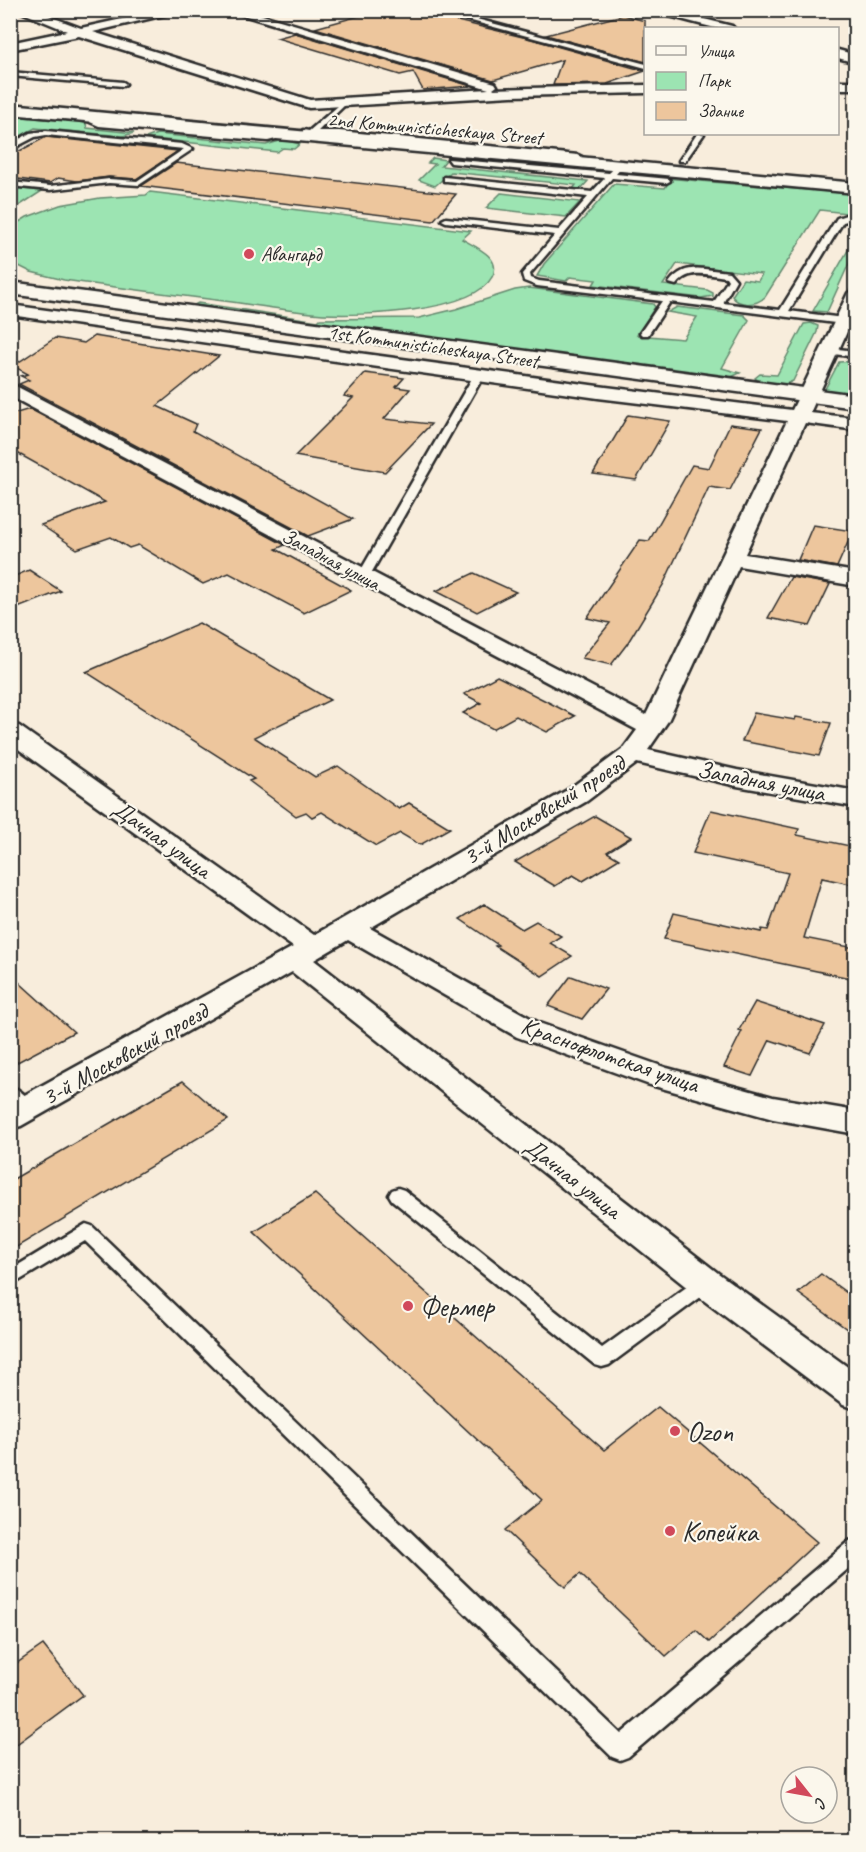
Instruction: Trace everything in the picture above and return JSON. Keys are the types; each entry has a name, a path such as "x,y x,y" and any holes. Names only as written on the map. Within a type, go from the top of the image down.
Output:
{"street":[{"path":"21,10 80,32 309,104 511,92 644,89"},
{"path":"10,47 181,10"},
{"path":"231,10 511,92"},
{"path":"651,10 724,27"},
{"path":"839,55 855,59"},
{"path":"839,85 855,85"},
{"name":"2nd Kommunisticheskaya Street","path":"10,109 287,135 463,158 855,188"},
{"name":"1st Kommunisticheskaya Street","path":"10,288 804,406 855,402"},
{"name":"3-й Московский проезд","path":"16,1106 349,928 578,795 632,754 652,728 733,559 855,293"},
{"path":"10,310 479,375 804,406 855,424"},
{"path":"10,324 38,315"},
{"name":"Западная улица","path":"10,388 363,577 652,728"},
{"path":"733,559 855,579"},
{"name":"Дачная улица","path":"10,731 303,953 706,1283 855,1394"},
{"name":"Западная улица","path":"632,754 737,778 855,799"},
{"name":"Краснофлотская улица","path":"349,928 528,1030 681,1082 773,1108 855,1123"}],"lane":[{"path":"434,10 644,66"},
{"path":"10,74 123,84"},
{"path":"310,133 345,102"},
{"path":"287,135 268,139 97,123 94,122 92,115 310,133 339,133 578,157"},
{"path":"131,141 150,128"},
{"path":"10,148 33,135 43,133 189,149 139,183 109,181 54,188 10,184"},
{"path":"682,159 699,135"},
{"path":"666,181 616,171 526,274 527,279 537,283 843,321"},
{"path":"447,179 595,195"},
{"path":"783,313 840,220 846,217 855,218"},
{"path":"446,220 561,233"},
{"path":"673,283 680,274 688,270 729,275 732,280 717,305"},
{"path":"645,333 668,299"},
{"path":"830,351 855,354"},
{"path":"363,577 479,375"},
{"path":"398,1195 602,1359 706,1283"},
{"path":"10,1279 86,1231 620,1749 855,1548"}],"green space":[{"path":"10,116 82,122 87,128 134,133 123,136 35,128 11,141"},
{"path":"157,134 266,145 283,140 300,144 294,149 283,148 277,152 146,138"},
{"path":"433,158 446,160 441,166 588,181 580,190 572,190 576,185 451,172 435,186 419,180 435,164 428,163"},
{"path":"630,175 855,194 855,214 820,210 765,297 753,303 739,302 732,296 743,279 758,281 762,274 677,264 663,285 707,290 713,293 713,296 701,298 593,285 596,280 570,277 566,281 537,276 544,264 614,184 665,188 670,180"},
{"path":"11,188 42,191 11,211"},
{"name":"Авангард","path":"150,192 471,231 462,239 486,254 494,264 494,270 492,277 481,289 463,298 440,305 387,313 323,314 64,280 31,272 11,262 11,227 27,217 60,205 100,198 146,195"},
{"path":"501,193 580,202 566,217 486,208"},
{"path":"855,238 855,250 827,312 813,311"},
{"path":"529,288 653,304 655,307 637,335 683,339 697,317 668,312 677,307 744,315 749,320 722,368 740,373 727,379 190,307 198,303 318,321 320,319 419,318"},
{"path":"811,323 818,326 817,332 793,381 774,385 755,378 760,374 777,375 804,324"},
{"path":"855,361 855,398 825,389 839,362"}],"building":[{"path":"381,10 412,10 531,39 644,71 607,84 553,85 562,60 493,80 315,28"},
{"path":"623,15 645,21 644,62 546,35"},
{"path":"295,33 471,86 423,90 413,72 400,75 277,38"},
{"path":"46,137 178,151 136,179 109,177 77,181 58,178 50,183 10,178 10,156"},
{"path":"176,163 456,194 433,221 141,186"},
{"path":"94,336 219,356 157,406 196,424 193,431 353,519 308,536 19,384 29,380 21,376 28,374 13,366 55,338 84,343"},
{"path":"365,373 404,378 396,387 410,389 384,419 431,424 385,472 295,456 353,398 344,396"},
{"path":"30,409 285,545 276,549 351,590 304,613 229,573 203,584 138,545 129,548 111,537 77,549 41,525 105,502 10,449 10,415"},
{"path":"628,415 670,421 636,480 593,474"},
{"path":"730,424 762,428 730,490 709,487 663,585 627,644 611,665 582,658 610,623 587,618 640,540 649,541 692,465 709,468"},
{"path":"813,525 853,531 837,567 798,560"},
{"path":"29,570 61,591 10,611 10,578"},
{"path":"474,573 516,592 477,612 436,591"},
{"path":"791,577 830,584 810,626 768,618"},
{"path":"199,623 330,700 254,737 315,777 338,766 399,809 409,803 450,828 420,845 400,833 376,846 322,812 312,817 306,812 296,816 249,781 254,779 86,672"},
{"path":"497,676 575,716 547,732 516,716 493,729 463,713 481,703 464,694"},
{"path":"754,713 831,723 819,756 742,741"},
{"path":"711,810 799,829 797,835 855,847 855,885 822,878 804,938 855,948 850,978 664,939 674,913 761,932 762,929 768,930 788,873 693,853"},
{"path":"595,816 631,837 607,852 619,859 583,881 573,875 555,886 515,862"},
{"path":"484,904 522,929 536,921 561,936 550,943 572,956 542,976 495,946 498,945 460,919"},
{"path":"10,974 74,1032 10,1066"},
{"path":"571,976 606,989 582,1019 548,1006"},
{"path":"755,1002 825,1025 810,1053 770,1040 752,1076 724,1067 742,1031 739,1030"},
{"path":"183,1081 228,1120 10,1251 10,1181"},
{"path":"315,1194 604,1450 658,1407 817,1542 709,1642 696,1630 666,1656 580,1574 565,1587 505,1530 542,1500 254,1232"},
{"path":"821,1274 855,1299 855,1335 798,1293"},
{"path":"43,1645 83,1695 10,1749 10,1668"}],"place":[{"name":"Авангард","path":"249,254"},
{"name":"Фермер","path":"408,1306"},
{"name":"Ozon","path":"675,1431"},
{"name":"Копейка","path":"670,1531"}]}
